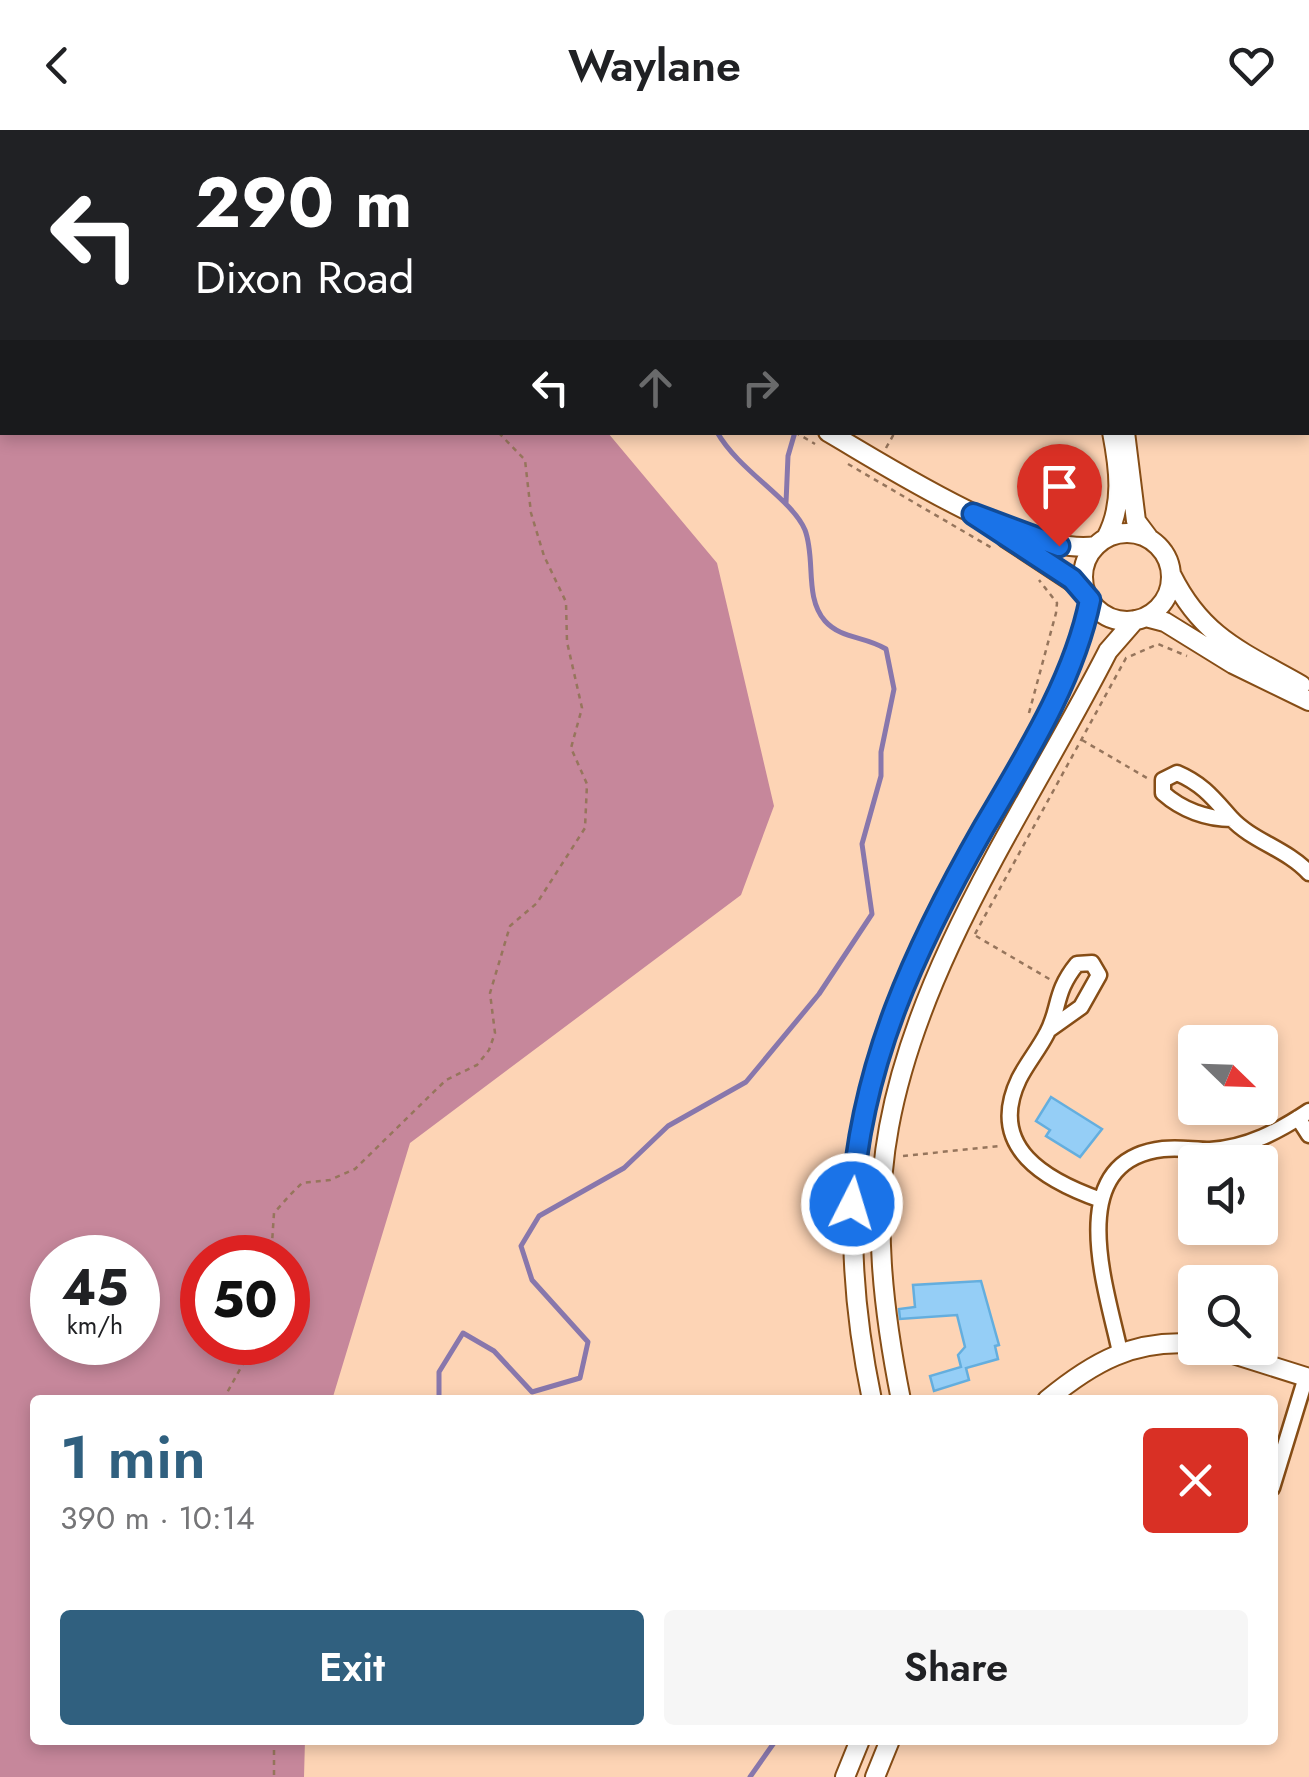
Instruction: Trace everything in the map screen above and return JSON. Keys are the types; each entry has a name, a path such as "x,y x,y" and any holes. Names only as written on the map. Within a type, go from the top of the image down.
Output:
{"main road":[{"path":"871,1395 858,1335 850,1230 858,1132 876,1057 898,996 939,911 1016,772 1080,640 1088,595 1084,565 1116,521 1119,493 1112,435"},
{"path":"1125,435 1136,521 1162,549 1192,613 1209,632 1309,689"},
{"path":"827,438 973,514 1038,542 1079,549 1125,532 1148,538"},
{"path":"973,514 1088,595 1106,616 1165,622 1233,664 1309,700"},
{"path":"901,1395 885,1303 880,1229 889,1127 902,1074 938,973 1108,651 1141,618 1164,602 1172,575"},
{"path":"1054,1395 1084,1370 1120,1352 1160,1342 1178,1343"},
{"path":"1267,1365 1308,1378"},
{"path":"844,1777 858,1745"},
{"path":"875,1777 888,1745"}],"street":[{"path":"1232,820 1208,817 1184,807 1164,793 1163,780 1172,773 1183,775 1208,790 1232,820 1285,850 1309,873"},
{"path":"1050,1029 1086,1000 1100,975 1092,963 1082,961 1074,968 1057,995 1050,1029 1013,1094 1016,1140 1027,1160 1050,1180 1101,1200"},
{"path":"1120,1352 1097,1238 1101,1200 1115,1174 1158,1149 1231,1147 1264,1137 1303,1114 1309,1135"},
{"path":"1278,1470 1308,1378"}],"path":[{"path":"273,1235 274,1213 302,1183 330,1180 354,1169 446,1080 476,1065 490,1050 495,1033 490,993 510,926 537,903 585,828 587,784 571,748 582,708 567,642 566,602 544,556 531,514 525,460 501,435"},
{"path":"886,448 893,435"},
{"path":"839,459 998,552"},
{"path":"1030,570 1056,603 1054,630 1033,701"},
{"path":"1047,978 975,935 1126,658"},
{"path":"1082,740 1147,778 1163,780"},
{"path":"904,1139 902,1157 997,1146 1016,1140"},
{"path":"227,1395 243,1365"},
{"path":"274,1745 274,1777"}],"shaded area":[{"path":"0,435 610,435 717,563 774,806 741,895 410,1143 334,1395 30,1395 30,1745 305,1745 304,1777 0,1777"}],"building":[{"path":"1051,1097 1102,1129 1080,1157 1046,1136 1050,1130 1036,1121"},
{"path":"981,1281 999,1345 995,1346 998,1359 966,1368 969,1380 934,1391 930,1376 961,1367 958,1355 965,1347 957,1315 900,1319 899,1309 915,1307 913,1285"}],"waterway":[{"path":"439,1395 439,1372 463,1333 494,1351 532,1392 580,1378 588,1342 532,1280 521,1246 539,1216 624,1168 668,1126 746,1082 819,994 872,914 862,844 881,776 881,752 894,689 886,649 838,631 825,621 812,589 805,530 789,507 738,459 719,435"},
{"path":"786,503 788,456 794,435"},
{"path":"750,1777 772,1745"}],"route":[{"path":"852,1204 858,1132 886,1026 953,882 1042,721 1080,640 1090,600 1072,579 973,514 1038,542 1059,546"}]}
